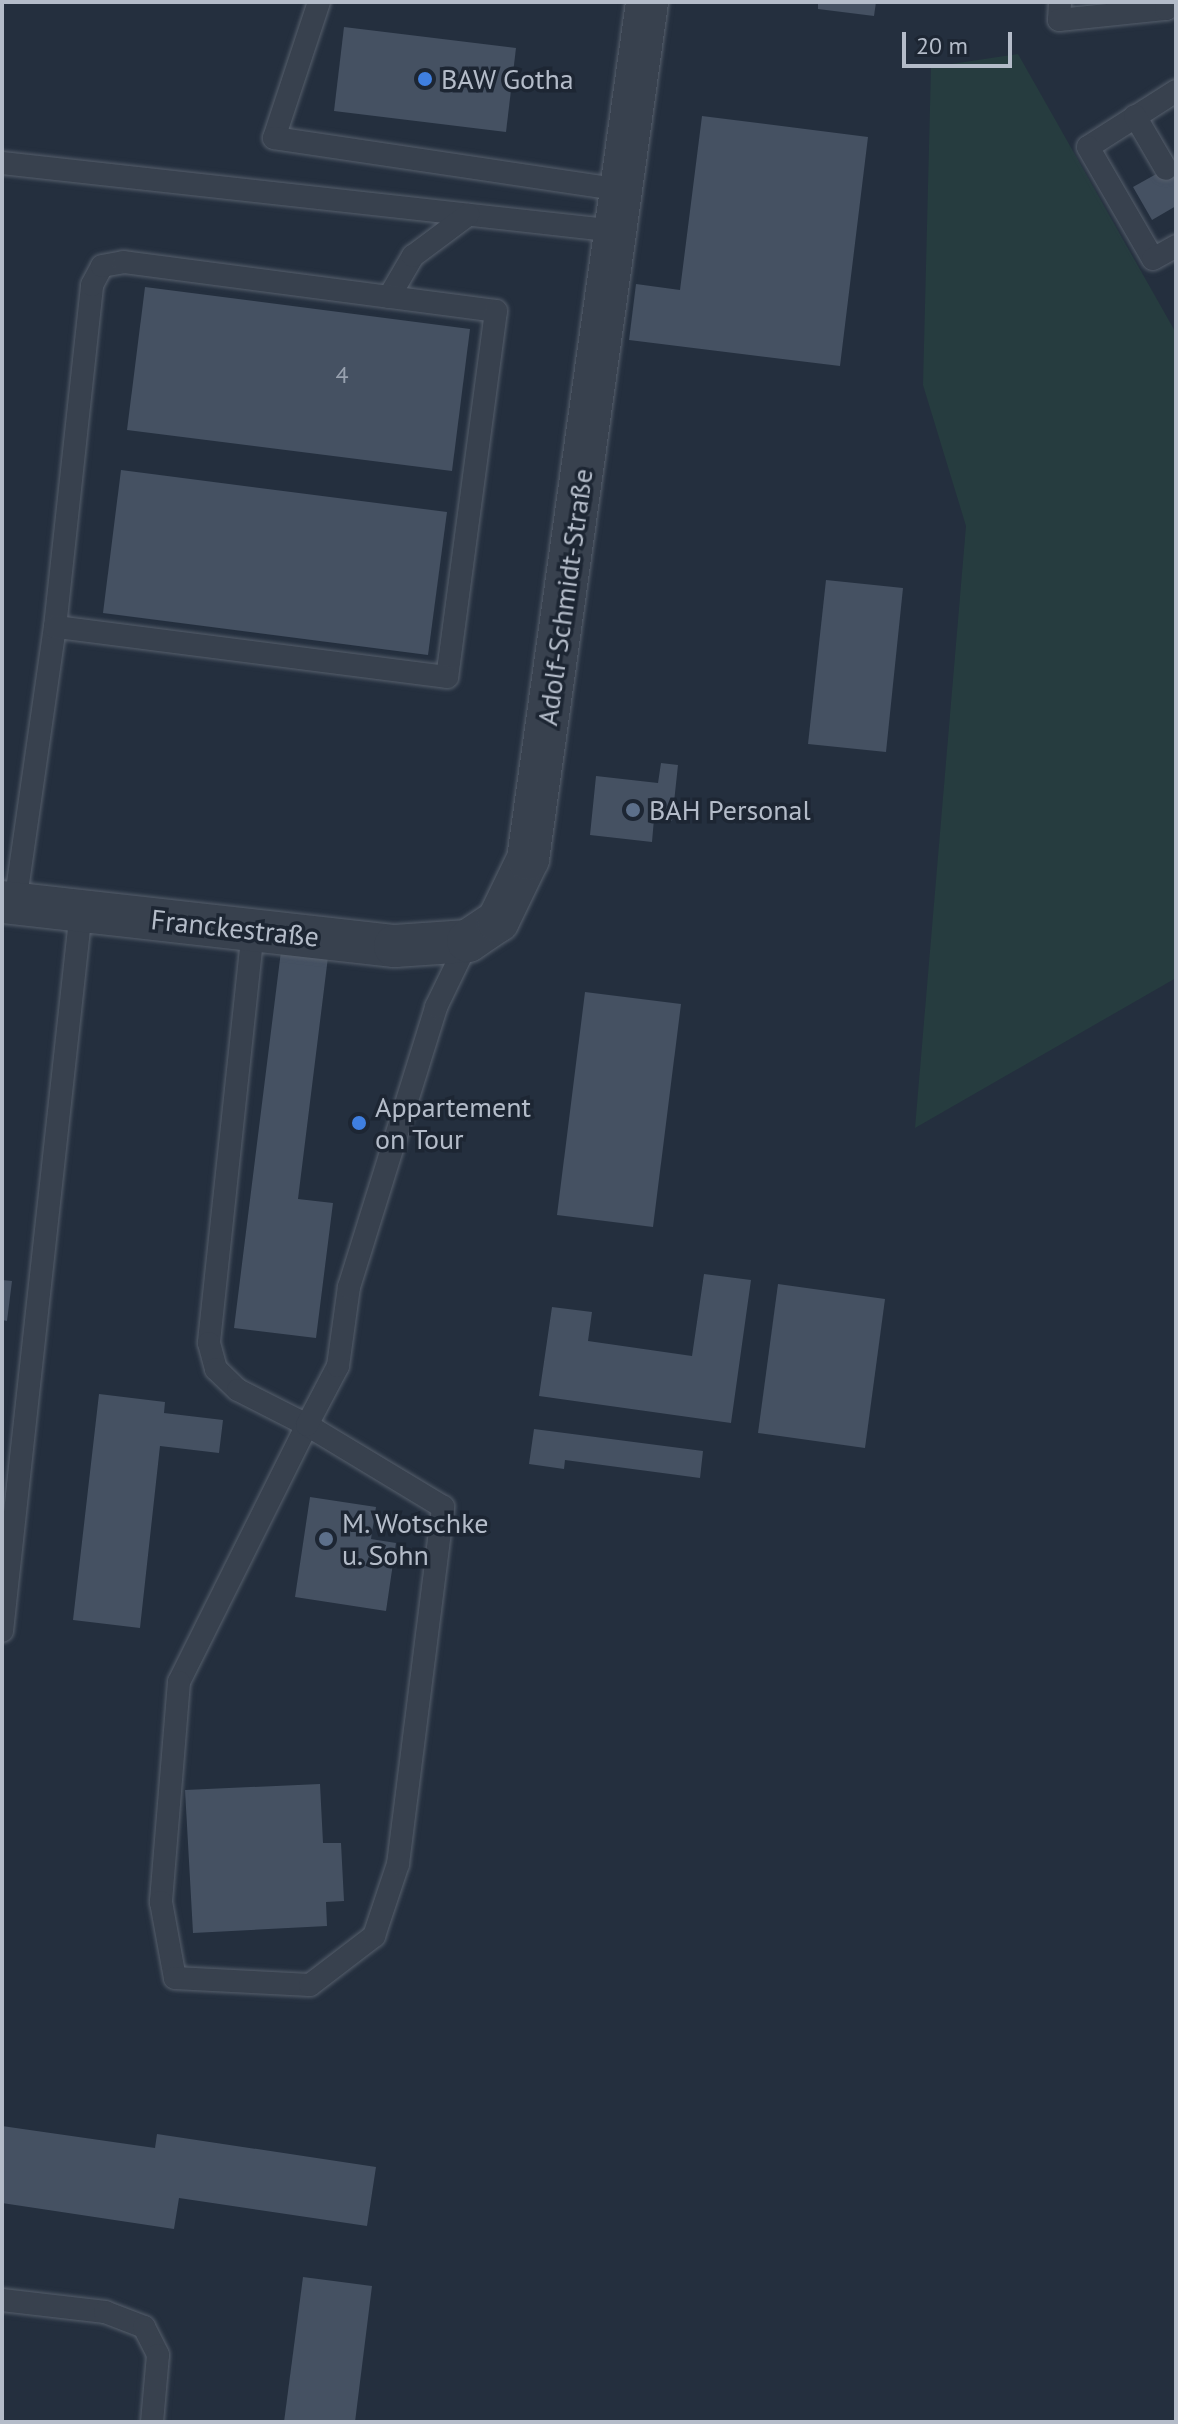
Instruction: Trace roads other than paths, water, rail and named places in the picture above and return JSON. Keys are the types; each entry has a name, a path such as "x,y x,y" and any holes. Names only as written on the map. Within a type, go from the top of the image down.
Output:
{"street":[{"name":"Adolf-Schmidt-Straße","path":"468,941 498,921 528,859 647,2"},
{"name":"Franckestraße","path":"8,903 395,946 468,941"}],"lane":[{"path":"319,2 274,138 621,190"},
{"path":"1060,2 1059,20 1176,3"},
{"path":"1175,94 1088,147 1153,259 1176,246"},
{"path":"1135,116 1166,169"},
{"path":"2,163 616,231"},
{"path":"389,297 413,256 468,215"},
{"path":"8,903 55,627 92,285 102,266 124,262 496,311 447,677 55,627"},
{"path":"2,1631 81,911"},
{"path":"253,930 209,1343 216,1369 238,1390 307,1425 443,1507 398,1864 374,1936 310,1985 175,1978 161,1902 179,1682 307,1425 338,1366 349,1287 436,1007 468,941"},
{"path":"2,2300 105,2312 144,2327 158,2355 152,2422"}],"place":[{"name":"BAW Gotha","path":"425,79"},
{"name":"BAH Personal","path":"633,810"},
{"name":"Appartement on Tour","path":"359,1123"},
{"name":"M. Wotschke u. Sohn","path":"326,1539"}]}
